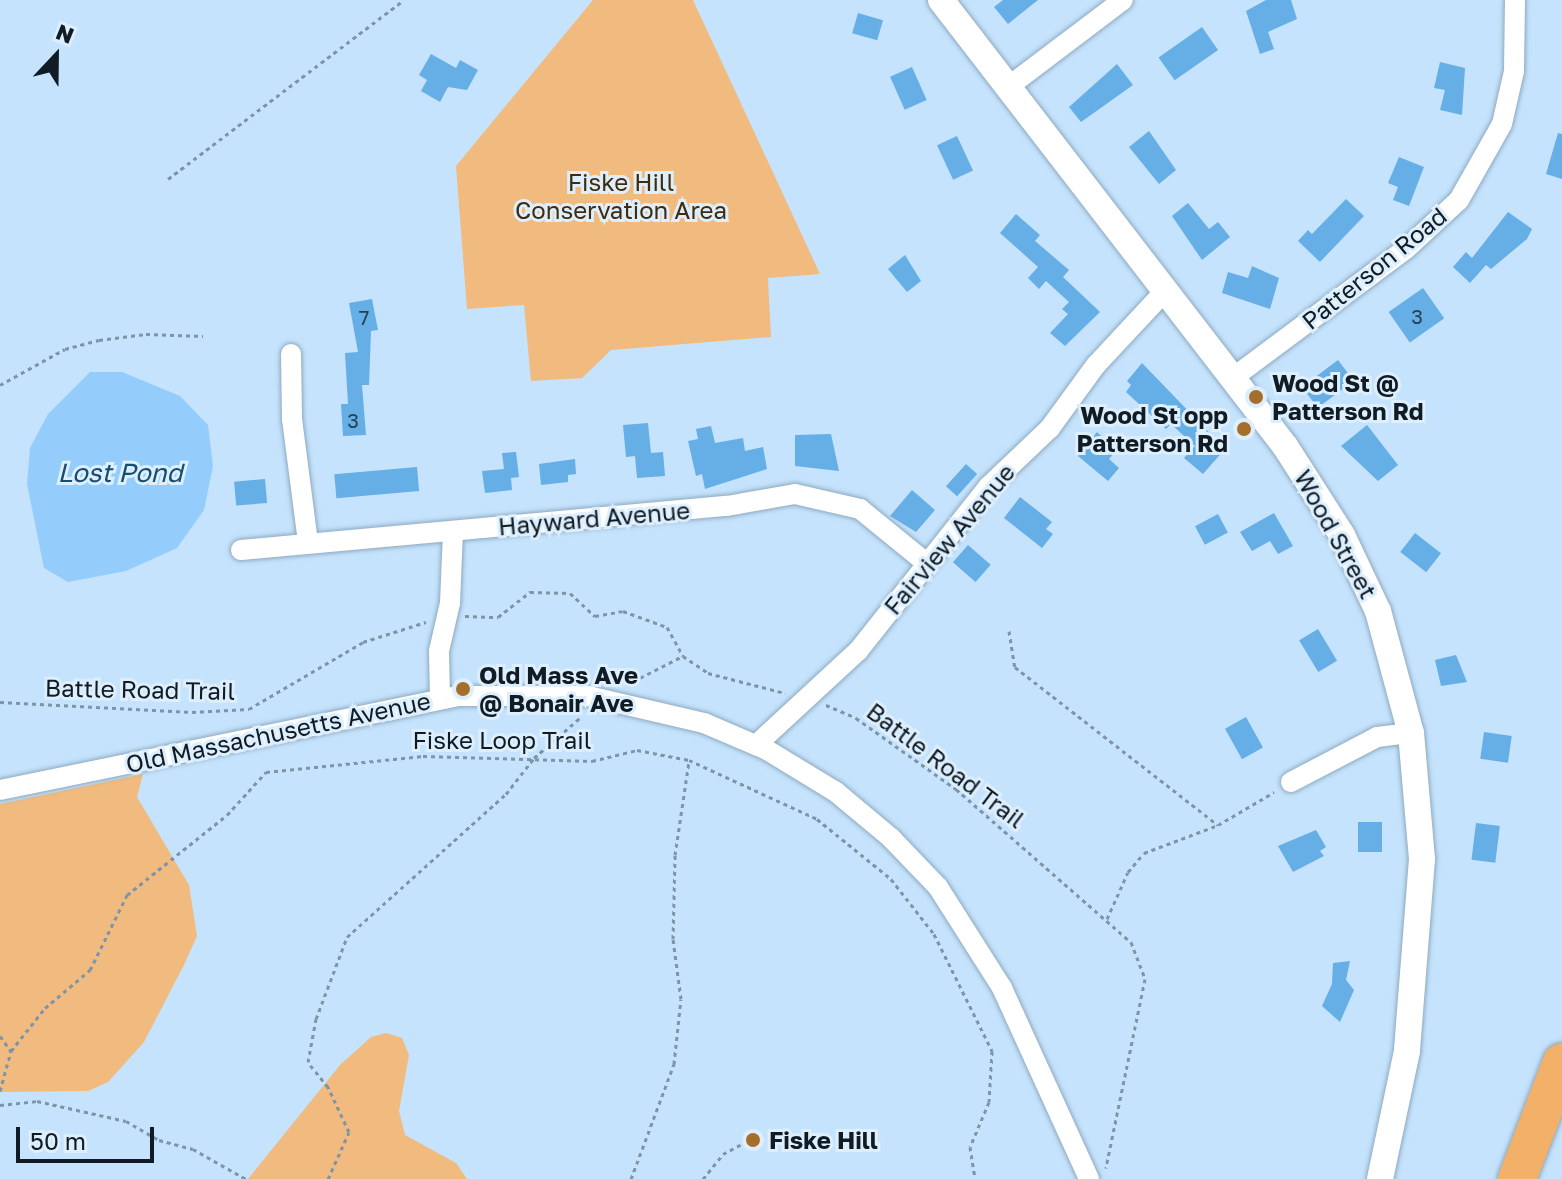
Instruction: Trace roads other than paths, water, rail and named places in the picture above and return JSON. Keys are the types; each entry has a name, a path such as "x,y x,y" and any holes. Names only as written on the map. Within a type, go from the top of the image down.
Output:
{"highway":[{"path":"1517,1179 1562,1062"}],"street":[{"name":"Wood Street","path":"941,0 1234,377 1305,475 1358,564 1390,647 1411,733 1421,826 1419,938 1403,1076 1380,1179"},
{"path":"1008,87 1123,0"},
{"name":"Patterson Road","path":"1234,377 1406,249 1459,200 1502,124 1514,71 1515,0"},
{"name":"Fairview Avenue","path":"756,745 858,651 925,562 993,482 1050,428 1096,365 1166,290"},
{"path":"291,354 292,419 308,543"},
{"name":"Hayward Avenue","path":"241,550 727,506 802,494 860,509 925,562"},
{"path":"440,699 439,651 446,618 453,531"},
{"name":"Old Massachusetts Avenue","path":"0,790 440,699 533,692 617,699 679,714 756,745 860,811 946,898 1002,988 1089,1179"},
{"path":"1291,782 1377,737 1411,733"}],"water":[{"name":"Lost Pond","path":"90,372 122,372 180,396 208,425 213,466 204,510 177,548 126,571 68,582 44,568 27,484 30,448 48,414"}],"place":[{"name":"Wood St @ Patterson Rd","path":"1256,397"},
{"name":"Wood St opp Patterson Rd","path":"1244,429"},
{"name":"Old Mass Ave @ Bonair Ave","path":"463,689"},
{"name":"Fiske Hill","path":"753,1140"}],"park label":[{"name":"Fiske Hill Conservation Area","path":"621,196"}]}
